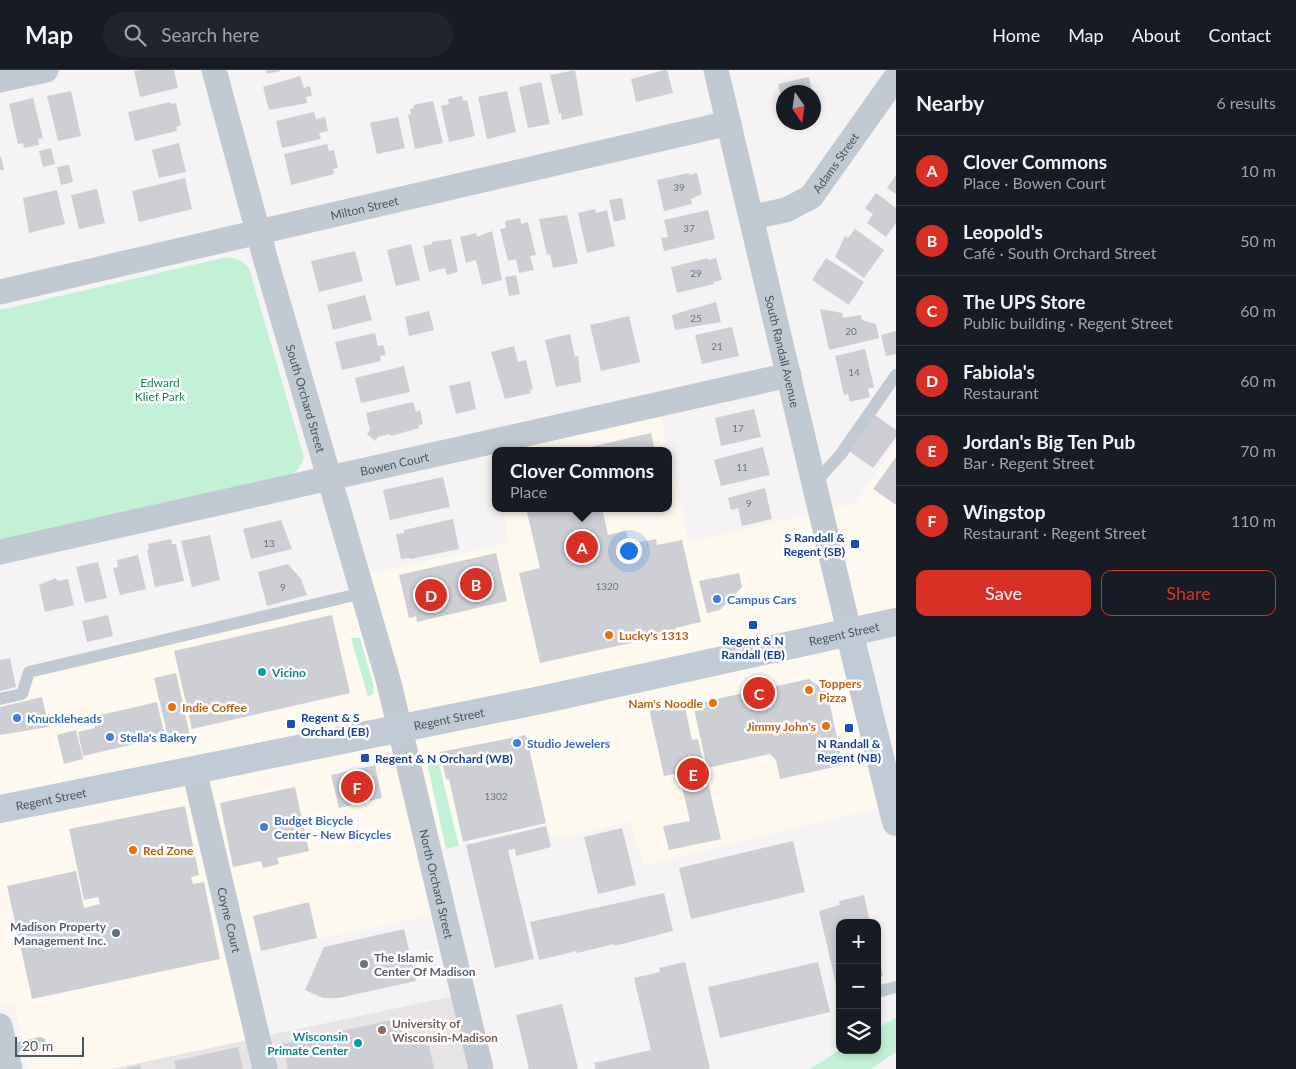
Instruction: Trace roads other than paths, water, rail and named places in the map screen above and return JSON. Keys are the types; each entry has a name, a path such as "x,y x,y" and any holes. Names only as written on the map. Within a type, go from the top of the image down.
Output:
{"main road":[{"name":"Regent Street","path":"0,809 536,700 896,622"},
{"path":"849,632 896,822"}],"street":[{"path":"0,80 46,70"},
{"name":"South Orchard Street","path":"214,70 400,727"},
{"name":"South Randall Avenue","path":"716,70 849,632"},
{"name":"Adams Street","path":"752,217 786,210 811,197 896,77"},
{"name":"Milton Street","path":"0,292 729,123"},
{"name":"Bowen Court","path":"0,552 789,374"},
{"name":"North Orchard Street","path":"400,727 481,1069"},
{"name":"Coyne Court","path":"194,770 265,1069"},
{"path":"0,1026 8,1060"}],"lane":[{"path":"814,484 841,454 896,375"},
{"path":"0,699 22,694 29,672 362,593"},
{"path":"881,991 896,987"},
{"path":"8,1060 40,1043"}],"place":[{"name":"S Randall & Regent (SB)","path":"855,544"},
{"name":"Clover Commons","path":"582,547"},
{"name":"Leopold's","path":"476,584"},
{"name":"Fabiola's","path":"431,595"},
{"name":"Campus Cars","path":"717,599"},
{"name":"Regent & N Randall (EB)","path":"753,625"},
{"name":"Lucky's 1313","path":"609,635"},
{"name":"Vicino","path":"262,672"},
{"name":"Toppers Pizza","path":"809,690"},
{"name":"The UPS Store","path":"759,693"},
{"name":"Nam's Noodle","path":"713,703"},
{"name":"Indie Coffee","path":"172,707"},
{"name":"Knuckleheads","path":"17,718"},
{"name":"Regent & S Orchard (EB)","path":"291,724"},
{"name":"Jimmy John's","path":"826,726"},
{"name":"N Randall & Regent (NB)","path":"849,728"},
{"name":"Stella's Bakery","path":"110,737"},
{"name":"Studio Jewelers","path":"517,743"},
{"name":"Regent & N Orchard (WB)","path":"365,758"},
{"name":"Jordan's Big Ten Pub","path":"693,774"},
{"name":"Wingstop","path":"357,787"},
{"name":"Budget Bicycle Center - New Bicycles","path":"264,827"},
{"name":"Red Zone","path":"133,850"},
{"name":"Madison Property Management Inc.","path":"116,933"},
{"name":"The Islamic Center Of Madison","path":"364,964"},
{"name":"University of Wisconsin-Madison","path":"382,1030"},
{"name":"Wisconsin Primate Center","path":"358,1043"}],"park label":[{"name":"Edward Klief Park","path":"160,389"}]}
